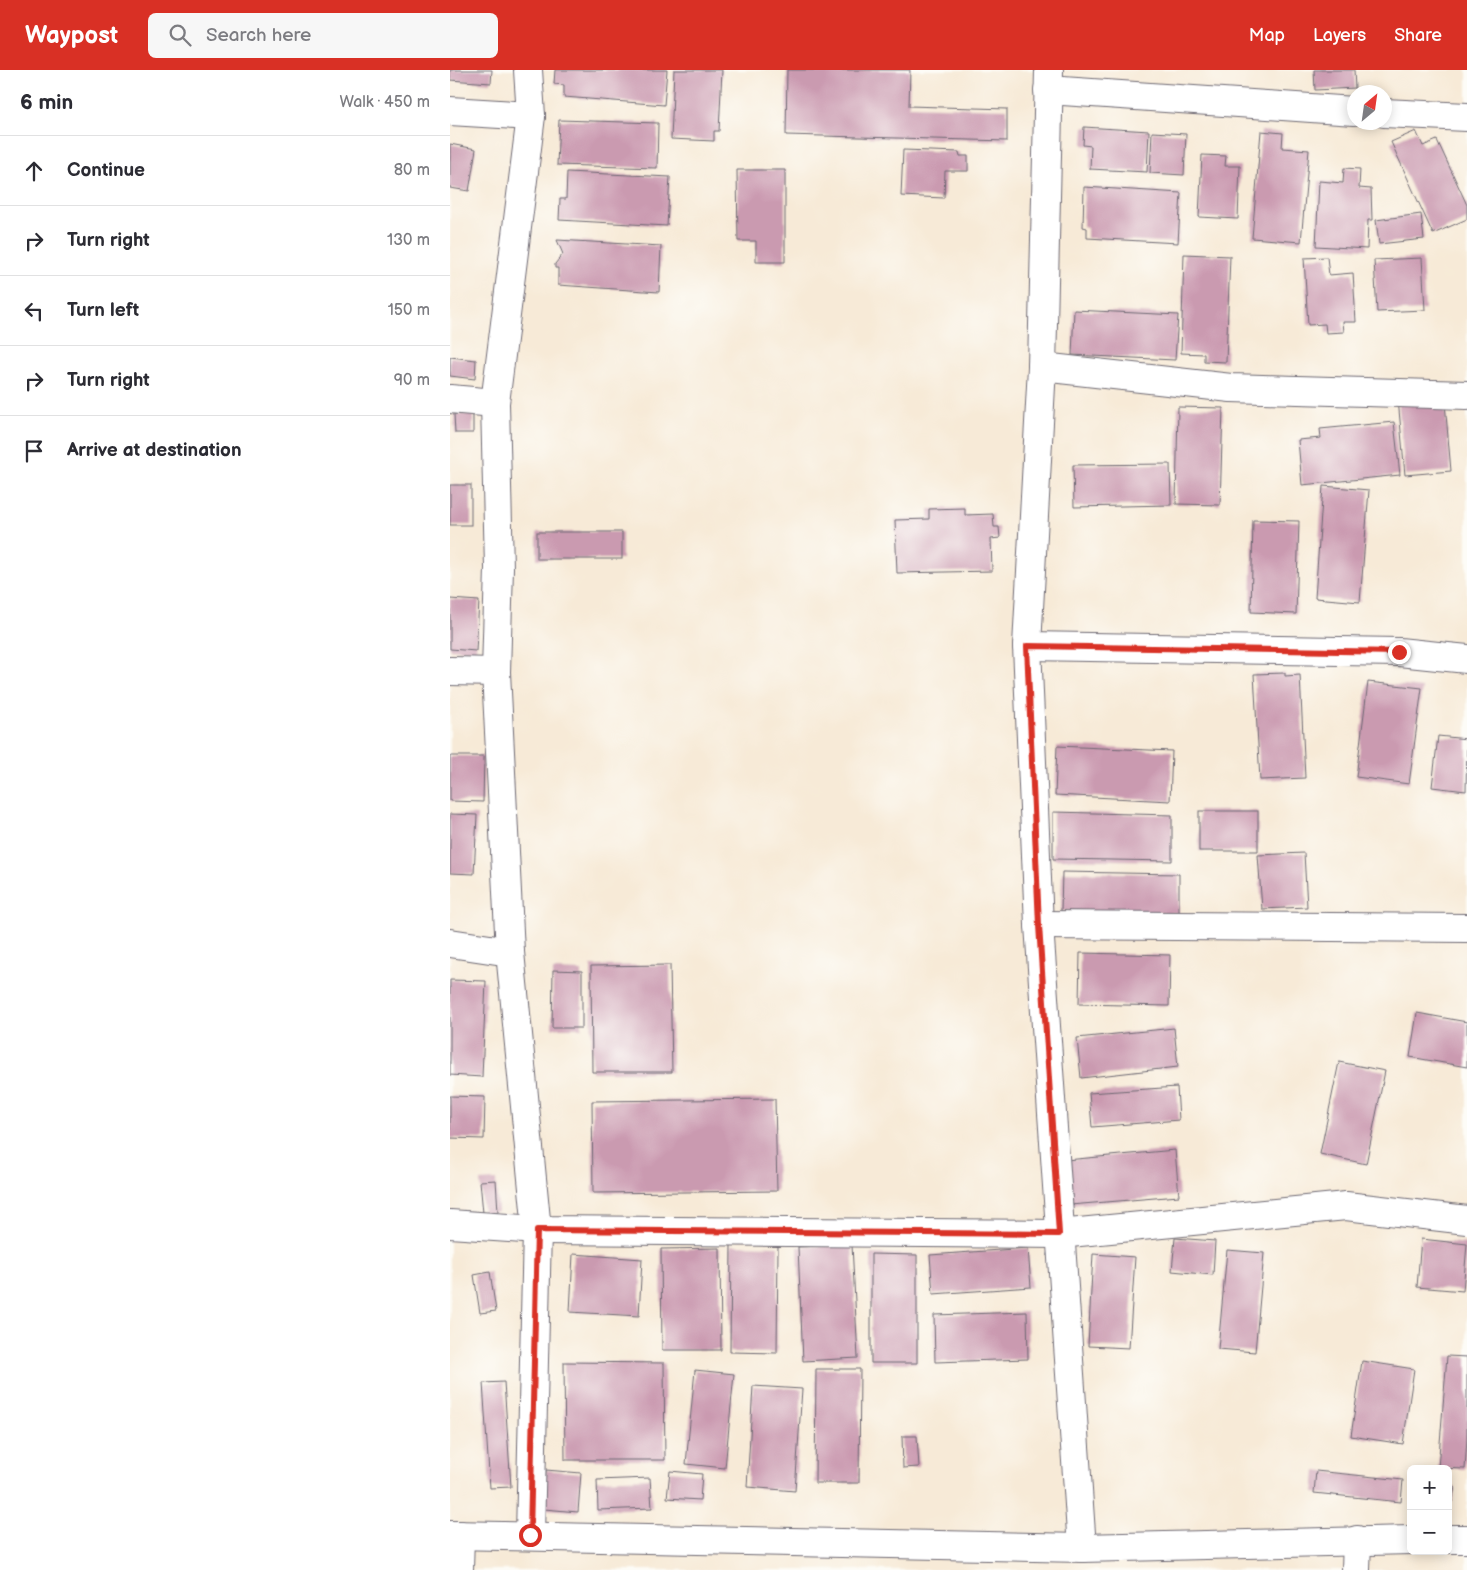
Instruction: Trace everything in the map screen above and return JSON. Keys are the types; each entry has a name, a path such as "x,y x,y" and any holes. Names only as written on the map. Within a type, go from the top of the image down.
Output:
{"street":[{"path":"528,70 531,116 495,403 499,568 496,672 510,952 537,1230 530,1535"},
{"path":"1082,1548 1039,925 1027,646 1042,368 1049,80 1347,110"},
{"path":"450,111 531,116"},
{"path":"1392,114 1452,118 1467,117"},
{"path":"1042,368 1231,388 1467,395"},
{"path":"450,399 495,403"},
{"path":"1027,646 1399,652 1467,659"},
{"path":"450,670 496,672"},
{"path":"1039,925 1467,928"},
{"path":"450,943 510,952"},
{"path":"450,1224 537,1230 1059,1234 1346,1206 1467,1220"},
{"path":"458,1570 455,1535 530,1535 1082,1548 1407,1540"},
{"path":"1452,1539 1467,1539"},
{"path":"1356,1570 1357,1540"}],"building":[{"path":"450,70 492,70 491,83 450,80"},
{"path":"555,70 667,70 664,105 564,97 564,85 554,84"},
{"path":"674,70 722,70 719,131 714,131 714,141 671,139"},
{"path":"787,70 910,70 909,106 1007,109 1007,141 786,135"},
{"path":"1314,70 1354,70 1355,85 1347,85 1347,88 1315,90"},
{"path":"559,120 658,123 657,168 557,165"},
{"path":"1084,127 1149,131 1147,172 1090,169 1091,146 1083,145"},
{"path":"1261,131 1283,133 1282,148 1309,150 1301,242 1252,238"},
{"path":"1416,131 1423,146 1437,140 1467,205 1467,219 1433,234 1391,142"},
{"path":"1152,132 1186,134 1184,175 1150,173"},
{"path":"450,144 476,149 469,191 450,188"},
{"path":"903,150 959,152 960,156 968,156 968,171 945,171 944,198 901,196"},
{"path":"1202,155 1226,156 1225,166 1240,166 1238,219 1199,217"},
{"path":"1344,168 1360,169 1359,188 1371,189 1372,220 1368,220 1367,249 1316,246 1319,181 1343,183"},
{"path":"737,170 785,170 785,262 756,262 756,241 738,241"},
{"path":"567,172 670,177 667,226 559,220 560,199 566,199"},
{"path":"1084,187 1181,193 1178,243 1087,238 1087,228 1083,227"},
{"path":"1421,214 1424,239 1379,244 1376,220"},
{"path":"557,240 661,246 659,292 558,285 558,268 555,268 555,264 563,254"},
{"path":"1184,254 1230,256 1226,362 1204,361 1204,354 1181,353"},
{"path":"1327,257 1329,275 1353,273 1356,322 1343,322 1344,332 1326,333 1325,324 1308,325 1304,258"},
{"path":"1422,258 1425,310 1377,312 1374,260"},
{"path":"1074,310 1178,315 1175,360 1072,355"},
{"path":"450,357 476,360 475,379 450,376"},
{"path":"1398,399 1445,403 1451,471 1405,475"},
{"path":"1178,407 1223,408 1220,505 1176,504"},
{"path":"454,414 473,414 473,433 455,433"},
{"path":"1394,422 1400,475 1302,485 1298,440 1321,438 1320,429"},
{"path":"1170,464 1171,505 1074,507 1073,465"},
{"path":"450,485 471,485 471,525 450,525"},
{"path":"1323,486 1369,490 1360,602 1315,598"},
{"path":"965,508 965,515 993,514 994,527 999,527 1000,538 991,539 992,571 897,573 895,520 929,519 929,509"},
{"path":"1253,520 1299,521 1296,614 1251,612"},
{"path":"537,532 622,532 622,559 537,559"},
{"path":"450,599 479,601 476,651 450,649"},
{"path":"1285,673 1285,676 1300,675 1305,778 1260,780 1254,674"},
{"path":"1368,682 1422,688 1409,784 1356,777"},
{"path":"1438,736 1467,739 1466,791 1432,787"},
{"path":"1057,746 1172,751 1170,801 1055,795"},
{"path":"450,756 484,756 483,802 450,801"},
{"path":"1199,811 1258,811 1258,851 1199,851"},
{"path":"1053,812 1172,815 1172,861 1053,859"},
{"path":"450,814 477,815 474,874 450,873"},
{"path":"1304,853 1307,907 1262,909 1258,855"},
{"path":"1062,872 1179,874 1179,913 1061,911"},
{"path":"1080,953 1170,955 1169,1006 1079,1004"},
{"path":"670,965 672,1072 592,1072 591,966"},
{"path":"553,970 582,971 582,1028 552,1028"},
{"path":"450,980 486,981 482,1077 450,1075"},
{"path":"1417,1013 1467,1022 1467,1067 1410,1057"},
{"path":"1174,1028 1178,1067 1081,1078 1077,1038"},
{"path":"1339,1062 1385,1071 1366,1164 1320,1154"},
{"path":"1177,1087 1179,1120 1092,1127 1089,1093"},
{"path":"450,1096 485,1097 484,1139 450,1138"},
{"path":"775,1099 777,1191 593,1193 592,1101"},
{"path":"1175,1150 1179,1196 1070,1205 1066,1160"},
{"path":"496,1180 498,1212 483,1213 480,1181"},
{"path":"1175,1238 1215,1241 1213,1275 1172,1271"},
{"path":"1421,1239 1467,1244 1463,1291 1417,1287"},
{"path":"731,1245 778,1246 777,1353 730,1352"},
{"path":"852,1245 858,1358 803,1361 798,1247"},
{"path":"720,1248 721,1350 662,1350 661,1249"},
{"path":"1028,1248 1031,1287 933,1294 930,1255"},
{"path":"1227,1250 1264,1253 1255,1352 1218,1349"},
{"path":"573,1254 642,1259 639,1316 570,1312"},
{"path":"871,1254 917,1255 917,1363 871,1363"},
{"path":"1093,1254 1135,1257 1129,1348 1088,1346"},
{"path":"490,1272 496,1311 480,1313 474,1275"},
{"path":"1027,1312 1028,1359 935,1362 934,1315"},
{"path":"1447,1356 1467,1357 1465,1469 1452,1469 1452,1465 1438,1465"},
{"path":"1362,1361 1414,1369 1403,1444 1351,1436"},
{"path":"564,1362 664,1363 665,1460 565,1460"},
{"path":"816,1369 860,1369 859,1483 815,1483"},
{"path":"695,1370 734,1374 725,1468 686,1464"},
{"path":"504,1382 511,1487 490,1488 483,1383"},
{"path":"753,1386 802,1389 795,1491 747,1487"},
{"path":"902,1436 917,1436 919,1467 903,1468"},
{"path":"546,1470 581,1473 578,1512 544,1509"},
{"path":"670,1471 702,1474 700,1500 667,1498"},
{"path":"1316,1471 1403,1480 1401,1502 1314,1493"},
{"path":"650,1478 652,1508 598,1510 597,1480"},
{"path":"1452,1486 1455,1487 1452,1502"}],"route":[{"path":"530,1535 537,1230 1059,1234 1039,925 1027,646 1399,652"}]}
